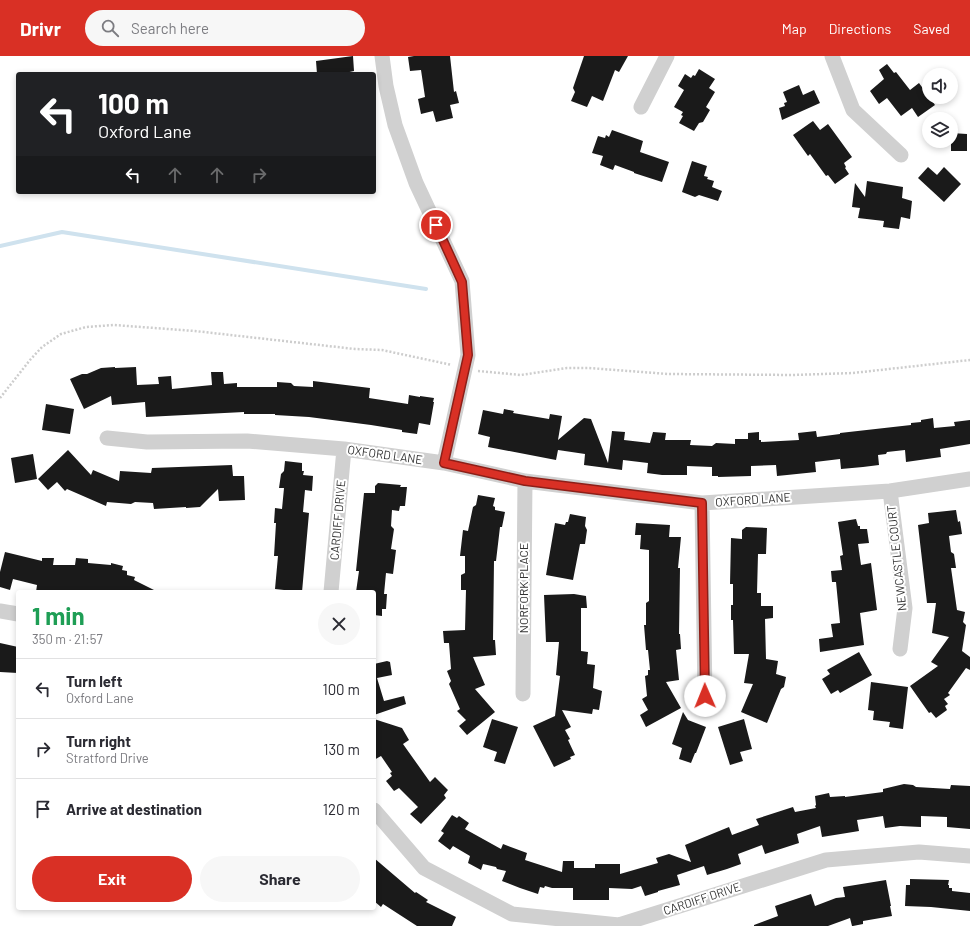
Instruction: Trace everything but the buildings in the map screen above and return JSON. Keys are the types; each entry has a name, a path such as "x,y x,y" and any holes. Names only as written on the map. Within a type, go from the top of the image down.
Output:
{"street":[{"path":"382,56 386,86 395,125 416,183 462,282 468,355 444,463"},
{"path":"641,107 667,56"},
{"path":"832,56 853,110 901,155"},
{"name":"OXFORD LANE","path":"107,438 147,442 247,441 344,449 444,463 525,481 702,503 890,491 970,479"},
{"name":"CARDIFF DRIVE","path":"331,590 344,449"},
{"name":"NORFORK PLACE","path":"523,694 525,481"},
{"name":"NEWCASTLE COURT","path":"890,491 905,608 900,649"},
{"path":"702,503 705,696"},
{"path":"0,611 16,614"},
{"name":"CARDIFF DRIVE","path":"376,812 424,868 512,914 619,925 826,860 919,852 970,856"}],"path":[{"path":"0,398 30,360 42,348 61,334 86,327 114,325 195,331 355,349 382,350 482,372 521,376 567,368 589,368 668,374 793,375 860,372 970,360"}],"waterway":[{"path":"0,246 62,232 426,289"}],"route":[{"path":"436,225 462,282 468,355 444,463 525,481 702,503 705,696"}]}
